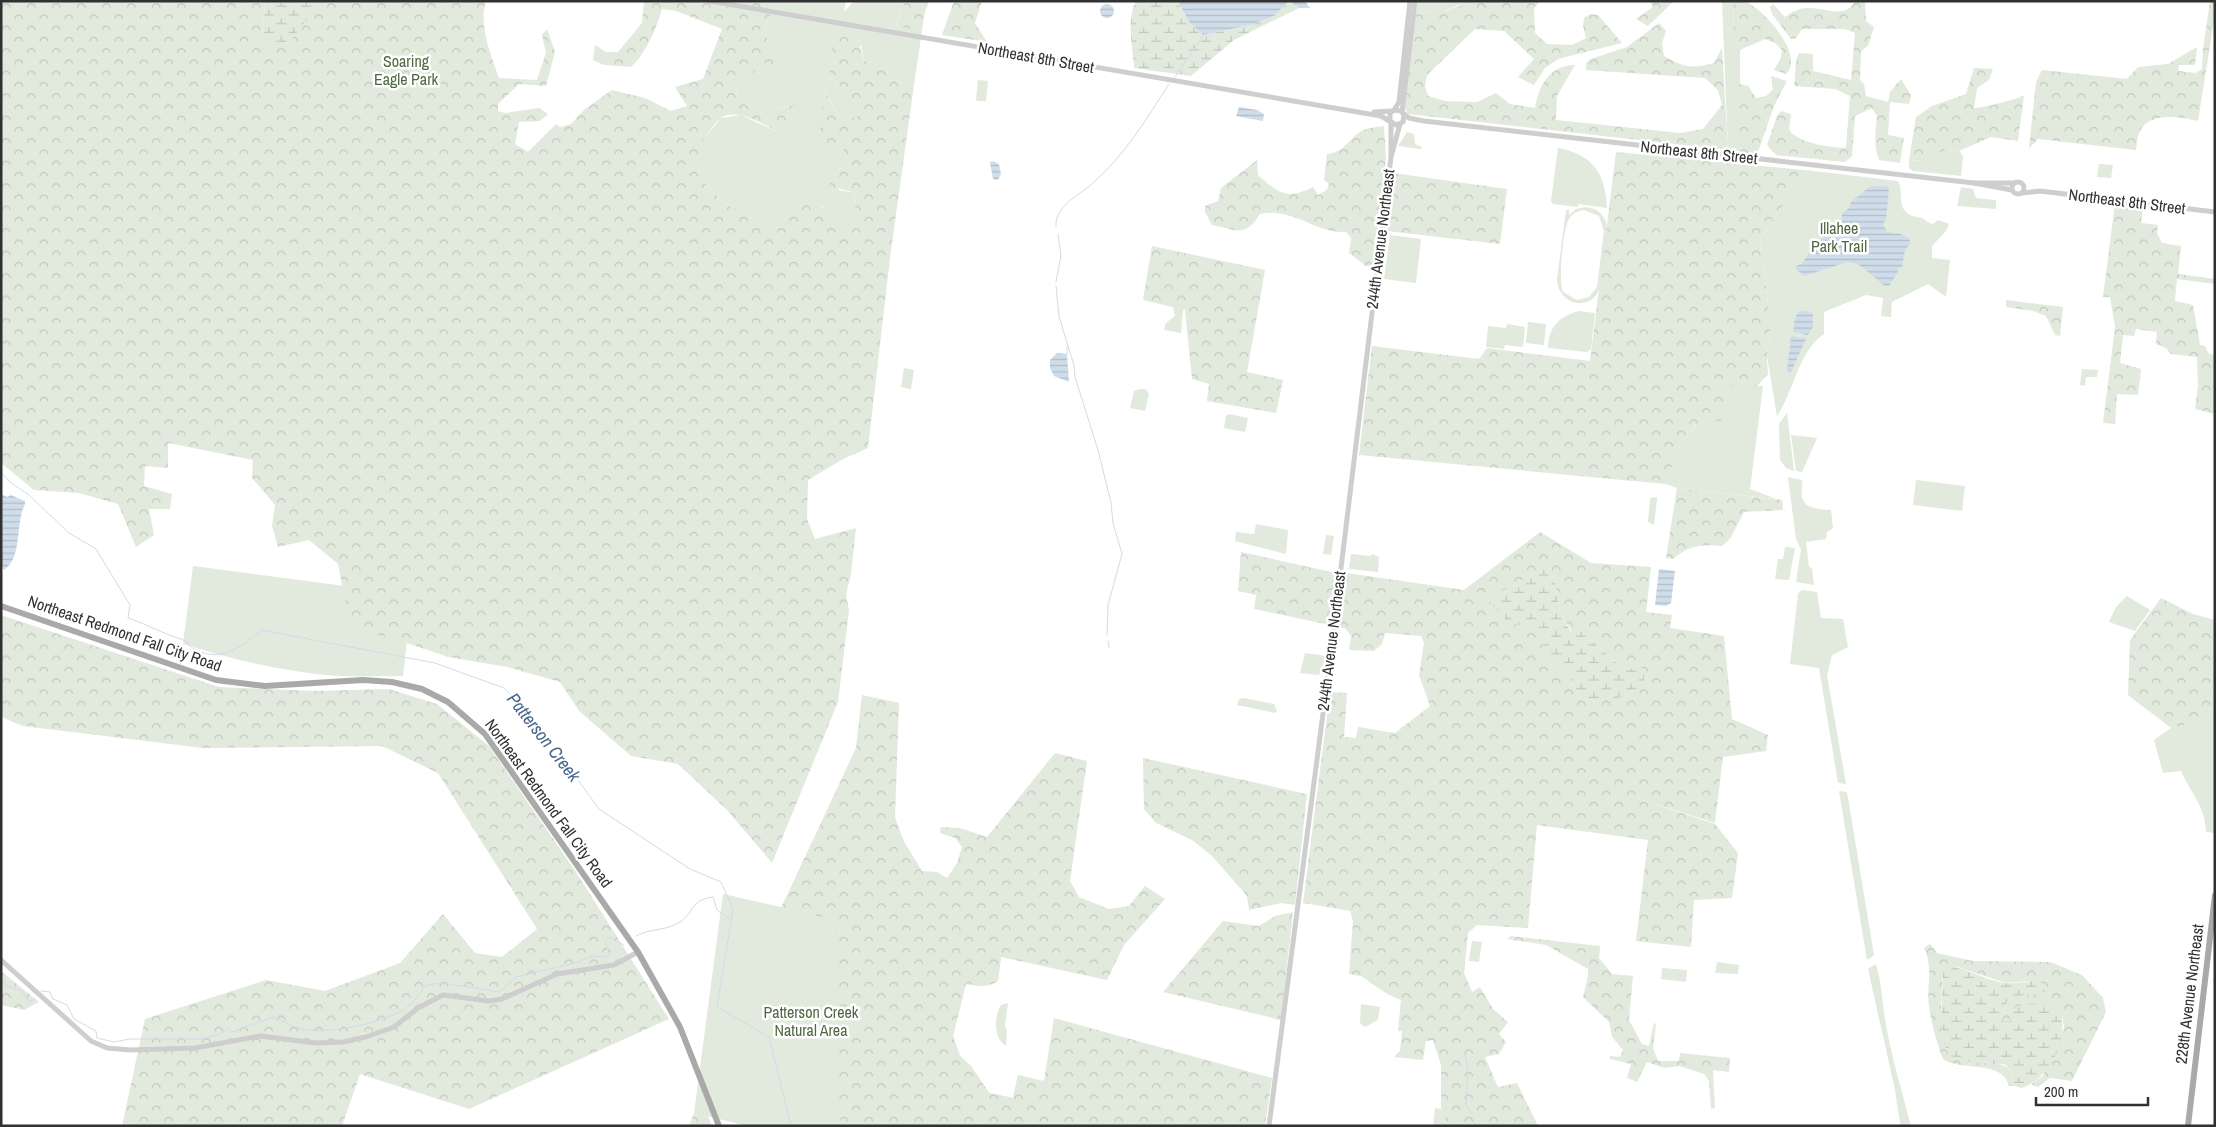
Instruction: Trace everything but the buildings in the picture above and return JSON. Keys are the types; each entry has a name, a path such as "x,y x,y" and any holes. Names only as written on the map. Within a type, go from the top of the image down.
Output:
{"main road":[{"name":"Northeast Redmond Fall City Road","path":"1,606 216,680 265,686 377,680 409,685 433,694 462,712 485,734 638,952 680,1027 719,1126"},
{"name":"228th Avenue Northeast","path":"2188,1126 2215,895"}],"street":[{"name":"Northeast 8th Street","path":"710,1 1361,112 1381,116 1401,124 1424,121"},
{"path":"1393,111 1399,102 1410,1"},
{"path":"1403,112 1415,1"},
{"name":"244th Avenue Northeast","path":"1269,1126 1327,683 1391,157 1390,121 1393,111"},
{"name":"Northeast 8th Street","path":"1361,112 1403,112 1409,118 1424,121 1974,183 2012,190 2016,194 2023,190 2040,191 2215,212"},
{"name":"244th Avenue Northeast","path":"1391,157 1404,118 1403,112"},
{"name":"Northeast 8th Street","path":"1974,183 2020,182 2023,190"},
{"path":"2012,190 2014,183"},
{"path":"1,960 91,1041 107,1048 143,1050 195,1048 260,1036 316,1043 343,1042 394,1027 418,1008 443,995 489,1001 502,1000 558,974 614,965 638,952"}],"green space":[{"name":"Soaring Eagle Park","path":"1,1 265,1 262,41 311,14 317,1 486,1 484,30 499,78 537,80 546,53 542,35 547,29 555,52 546,86 519,84 498,104 498,111 505,113 539,108 548,114 540,121 519,122 515,144 528,152 556,124 560,127 571,124 585,109 612,90 645,98 671,111 687,106 675,87 703,79 722,29 676,11 662,9 650,40 631,67 604,65 606,52 618,52 642,23 644,1 776,1 765,29 771,56 791,66 792,71 788,73 765,63 739,85 736,93 746,105 754,108 770,109 794,105 798,109 805,109 808,113 796,122 786,124 784,135 744,116 728,115 721,118 701,143 701,179 725,204 777,228 795,207 811,194 828,215 842,224 853,216 856,193 830,186 831,176 844,166 844,150 825,145 819,140 824,89 840,119 856,118 860,112 858,104 829,76 834,36 857,38 864,60 880,66 898,82 914,85 891,250 868,448 845,458 808,480 807,519 815,539 856,528 851,574 846,595 849,610 838,702 772,863 727,810 678,764 631,756 579,711 560,682 507,667 448,657 395,639 351,629 338,564 309,540 278,547 272,526 275,505 252,478 253,460 168,443 168,468 145,466 144,486 172,494 170,509 149,509 154,535 136,547 118,504 79,493 34,490 1,463"},
{"path":"265,1 317,1 311,14 289,43 262,41"},
{"path":"776,1 846,1 844,12 854,1 905,1 896,25 922,31 914,85 898,82 880,66 864,60 861,45 829,76 858,104 860,112 856,118 840,119 825,90 825,145 844,149 844,166 831,176 839,190 856,193 853,216 847,223 842,225 829,218 822,206 795,207 777,228 725,204 701,179 701,143 721,118 741,115 784,135 786,124 804,117 794,105 770,109 753,108 740,100 736,93 739,85 765,63 788,73 791,66 771,56 765,29"},
{"path":"905,1 929,1 924,15 922,31 896,26"},
{"path":"954,1 982,1 975,23 987,42 942,35"},
{"path":"1136,1 1178,1 1189,22 1203,35 1250,25 1274,16 1289,1 1299,8 1234,40 1191,76 1134,68 1131,17"},
{"path":"1418,1 1462,1 1461,4 1440,13 1416,12"},
{"path":"1462,1 1540,1 1534,8 1535,33 1547,44 1572,45 1586,38 1583,26 1584,18 1590,14 1598,15 1622,43 1558,59 1545,68 1534,85 1518,77 1534,59 1504,31 1475,29 1427,75 1425,86 1428,96 1445,101 1477,102 1496,93 1510,104 1535,108 1539,92 1547,78 1559,68 1575,65 1557,96 1556,120 1680,133 1703,129 1722,105 1718,90 1705,78 1586,70 1586,63 1591,59 1627,47 1659,23 1666,31 1662,43 1664,56 1677,63 1694,67 1714,63 1722,48 1728,150 1408,114 1405,109 1405,100 1416,12 1440,13 1461,5"},
{"path":"1650,1 1674,1 1648,26 1636,19 1653,7"},
{"path":"1722,1 1734,1 1733,33 1740,50 1740,153 1728,150"},
{"path":"1734,1 1746,2 1757,9 1781,36 1791,57 1791,66 1786,74 1774,70 1781,58 1782,50 1775,43 1765,39 1740,50 1733,33"},
{"path":"1855,1 1865,1 1866,21 1874,27 1868,46 1861,51 1860,80 1864,84 1866,96 1888,102 1890,92 1901,79 1911,95 1909,104 1890,102 1888,135 1904,138 1900,163 1879,160 1875,143 1877,116 1872,108 1855,116 1852,156 1845,162 1776,155 1767,145 1777,116 1781,111 1791,114 1789,130 1800,139 1823,146 1846,148 1850,96 1835,89 1794,86 1799,53 1813,54 1813,71 1851,80 1855,33 1845,29 1802,29 1796,38 1791,39 1772,14 1770,7 1773,4 1785,17 1804,8 1834,11 1846,10"},
{"path":"2210,1 2215,1 2215,14 2198,121 2175,117 2151,120 2140,131 2136,150 2038,139 2029,148 2036,82 2042,70 2127,79 2138,67 2168,64 2197,47 2195,65 2179,65 2178,71 2196,73 2202,69"},
{"path":"595,45 606,52 604,65 593,60"},
{"path":"1974,68 1993,69 1989,80 1977,88 1974,108 1985,107 2024,95 2018,141 1991,137 1959,151 1945,150 1923,161 1909,160 1916,117 1932,106 1966,94"},
{"path":"1771,76 1787,81 1774,106 1757,155 1740,153 1739,84 1748,86 1756,98 1766,96 1773,89"},
{"path":"978,80 988,81 986,101 976,101"},
{"path":"1384,126 1386,158 1373,267 1366,266 1349,253 1351,238 1346,232 1335,232 1294,217 1272,213 1260,214 1250,227 1234,230 1212,225 1205,212 1205,206 1218,201 1221,188 1257,160 1258,175 1278,191 1290,194 1313,187 1318,195 1327,190 1329,184 1324,180 1327,154 1341,149 1362,131"},
{"path":"1407,132 1414,134 1415,144 1422,147 1421,149 1398,146"},
{"path":"1558,148 1580,155 1595,168 1604,186 1607,208 1578,204 1578,207 1553,204 1551,201"},
{"path":"1945,150 1959,151 1963,156 1961,176 1913,171 1909,168 1909,160 1923,161"},
{"path":"1616,152 1814,171 1790,195 1760,239 1771,326 1767,356 1768,374 1757,386 1726,386 1726,420 1696,424 1681,444 1665,484 1359,455 1372,346 1479,359 1487,348 1590,361"},
{"path":"2099,164 2113,165 2111,178 2097,177"},
{"name":"Illahee Park Trail","path":"1814,171 1898,181 1901,190 1901,203 1905,211 1931,224 1938,220 1949,224 1946,231 1932,246 1932,258 1950,260 1946,297 1928,284 1892,302 1891,317 1881,316 1883,298 1866,295 1824,312 1824,334 1815,341 1802,361 1777,416 1767,356 1771,326 1760,239 1790,195"},
{"path":"1393,173 1507,189 1500,244 1387,231"},
{"path":"1961,187 1973,189 1976,198 1996,200 1996,209 1957,206"},
{"path":"2115,203 2143,206 2141,223 2158,225 2157,233 2162,243 2181,246 2178,274 2215,279 2215,284 2177,279 2175,301 2193,305 2200,345 2205,346 2209,354 2215,355 2215,414 2195,409 2198,385 2197,357 2171,354 2166,348 2156,344 2157,332 2136,329 2134,336 2123,335 2120,363 2141,369 2138,395 2117,394 2115,424 2103,423 2115,327 2110,297 2103,297"},
{"path":"1593,208 1603,216 1607,228 1605,258 1599,289 1591,300 1585,303 1572,302 1566,298 1561,293 1557,279 1566,210 1569,210 1569,215 1576,209","holes":["1584,210 1599,216 1604,231 1597,287 1589,297 1577,300 1563,292 1562,286 1562,256 1566,227 1571,216 1579,211"]},
{"path":"1390,235 1421,239 1416,283 1384,279"},
{"path":"1152,246 1265,270 1247,372 1283,380 1276,413 1207,401 1209,384 1192,379 1185,310 1143,300"},
{"path":"2006,300 2063,307 2060,336 2055,335 2046,316 2033,311 2006,307"},
{"path":"1173,307 1183,309 1181,333 1164,330 1166,323 1175,316"},
{"path":"1579,311 1595,313 1591,349 1587,352 1548,348 1550,334 1556,324 1566,316"},
{"path":"1528,322 1546,324 1544,345 1526,343"},
{"path":"1507,324 1525,327 1523,347 1505,345 1504,349 1486,347 1488,326 1506,328"},
{"path":"904,368 914,370 911,389 901,387"},
{"path":"2082,369 2098,370 2097,377 2086,377 2085,386 2080,385"},
{"path":"1726,386 1763,386 1750,489 1776,499 1677,488 1665,484 1681,444"},
{"path":"1146,389 1149,394 1145,411 1130,408 1134,391"},
{"path":"1787,413 1794,471 1786,468 1780,460 1779,424"},
{"path":"1229,414 1248,418 1245,432 1224,428 1226,416"},
{"path":"1791,435 1817,438 1802,472 1796,471"},
{"path":"1788,477 1802,480 1802,497 1806,504 1814,508 1831,510 1833,528 1827,532 1826,539 1806,542 1809,567 1812,568 1814,585 1796,582 1801,549 1796,539"},
{"path":"1916,480 1965,486 1962,511 1913,505"},
{"path":"1677,488 1782,500 1783,510 1744,512 1730,539 1722,546 1696,546 1684,551 1673,559 1666,558"},
{"path":"1657,497 1654,525 1648,522 1650,498"},
{"path":"1256,524 1288,530 1286,554 1235,541 1236,532 1254,534"},
{"path":"1540,532 1591,563 1651,567 1646,612 1672,615 1670,628 1724,636 1732,719 1768,735 1766,751 1723,757 1715,823 1630,796 1715,824 1738,853 1732,898 1694,900 1691,947 1636,941 1648,840 1537,825 1528,928 1477,925 1468,933 1464,973 1472,992 1480,987 1493,1009 1508,1022 1499,1034 1506,1042 1499,1054 1485,1057 1498,1087 1517,1083 1538,1126 1449,1126 1441,1109 1441,1065 1433,1040 1426,1041 1423,1060 1394,1057 1400,1051 1402,1031 1398,1031 1401,1000 1387,994 1361,976 1349,974 1353,921 1350,911 1303,903 1330,692 1347,693 1344,737 1356,738 1358,727 1395,733 1430,706 1419,675 1424,643 1421,636 1385,633 1382,644 1374,651 1349,650 1351,636 1346,629 1338,626 1340,602 1347,573 1464,590","holes":["1555,583 1560,613 1572,632 1582,632 1624,670 1581,700 1569,675 1537,653 1551,636"]},
{"path":"1326,535 1334,536 1331,555 1323,554"},
{"path":"1785,547 1795,548 1789,580 1775,579 1778,559 1783,559"},
{"path":"1241,552 1336,573 1330,625 1254,609 1256,595 1238,591"},
{"path":"1351,554 1371,556 1372,554 1379,557 1378,572 1349,569"},
{"path":"193,566 412,595 403,676 337,676 298,672 240,660 183,644"},
{"path":"1543,569 1555,583 1560,613 1571,632 1582,632 1624,670 1644,668 1644,680 1633,695 1589,703 1581,700 1569,675 1537,653 1551,636 1507,621 1487,599"},
{"path":"1802,590 1817,592 1821,618 1843,619 1848,647 1832,655 1827,675 1846,784 1838,783 1819,668 1790,664 1798,594"},
{"path":"2127,596 2150,610 2135,631 2109,622 2116,607"},
{"path":"2161,598 2193,614 2215,620 2215,713 2199,722 2171,728 2128,695 2130,640"},
{"path":"1,615 219,687 315,691 389,689 437,704 489,746 576,872 669,1019 469,1109 360,1074 342,1126 122,1126 145,1019 266,980 325,991 400,963 443,914 475,953 502,957 537,929 438,773 382,746 203,748 23,726 1,717"},
{"path":"1305,653 1326,656 1319,675 1300,673"},
{"path":"862,695 899,703 895,817 903,840 922,871 937,872 947,878 957,863 962,847 955,838 940,833 941,827 960,828 987,837 1055,753 1087,761 1070,881 1079,897 1109,909 1129,906 1145,886 1165,899 1124,945 1107,980 1001,957 998,981 982,986 966,983 953,1036 960,1056 971,1066 989,1093 1013,1098 1018,1075 1044,1081 1054,1018 1272,1078 1265,1126 842,1126 838,1110 835,920 781,908 856,748"},
{"path":"1243,698 1274,704 1277,711 1275,713 1237,705 1239,699"},
{"path":"2215,713 2215,833 2206,832 2203,814 2181,771 2163,773 2154,740 2171,728 2199,722"},
{"path":"1143,758 1307,794 1295,905 1281,903 1249,910 1247,896 1212,856 1192,840 1156,823 1144,809"},
{"path":"1839,791 1847,792 1874,955 1867,960"},
{"name":"Patterson Creek Natural Area","path":"723,894 1001,957 998,981 986,986 966,984 953,1036 960,1056 971,1066 989,1093 1013,1098 1018,1075 1039,1126 748,1126 694,1113"},
{"path":"1293,912 1281,1020 1163,992 1223,921 1259,926 1275,916"},
{"path":"1511,936 1600,946 1599,958 1612,974 1633,976 1629,1020 1642,1044 1649,1046 1654,1023 1656,1024 1653,1048 1658,1061 1679,1061 1680,1053 1730,1058 1729,1072 1713,1070 1715,1108 1711,1109 1709,1081 1704,1074 1679,1066 1664,1068 1647,1062 1637,1082 1627,1078 1631,1064 1610,1059 1610,1056 1620,1057 1623,1050 1612,1037 1609,1022 1583,997 1588,969 1546,945 1507,939"},
{"path":"1472,941 1482,942 1479,962 1469,961"},
{"path":"1930,944 1937,953 1973,961 2050,962 2082,975 2103,998 2106,1012 2072,1081 2050,1078 2038,1087 2031,1084 2043,1076 2064,1027 2062,1014 2048,1006 2032,1004 2018,1009 2009,1022 2002,1022 2006,1005 2015,996 2045,992 2028,981 2006,983 1957,967 1943,970 1941,1004 1944,1025 1978,1062 2004,1065 2008,1068 2014,1078 2014,1086 2009,1086 2005,1078 1998,1072 1980,1067 1951,1063 1943,1059 1934,1033 1929,1006 1929,963 1924,948"},
{"path":"1717,962 1739,965 1738,974 1715,973"},
{"path":"1876,964 1880,979 1888,1038 1911,1126 1900,1126 1895,1090 1868,969"},
{"path":"1947,966 2004,983 2040,982 2050,989 2042,993 2013,997 2004,1009 2002,1021 2009,1022 2015,1007 2028,1004 2045,1005 2062,1014 2059,1047 2049,1067 2041,1076 2022,1088 2014,1086 2012,1074 2004,1064 1970,1062 1951,1056 1944,1041 1942,1029 1943,970"},
{"path":"1662,968 1687,970 1686,982 1661,979"},
{"path":"1,971 39,1002 24,1010 1,1005"},
{"path":"1008,1003 1005,1025 1007,1031 1006,1046 997,1033 996,1021 1001,1005"},
{"path":"1361,1004 1380,1007 1378,1020 1365,1027 1360,1023"},
{"path":"1435,1108 1441,1109 1449,1126 1433,1126"},
{"path":"694,1113 708,1116 712,1126 689,1126"}],"water":[{"path":"1178,1 1289,1 1274,16 1250,25 1203,35 1189,22"},
{"path":"1289,1 1305,1 1310,8 1299,8"},
{"path":"1104,4 1110,4 1114,11 1110,18 1104,18 1100,14 1100,8"},
{"path":"1239,107 1257,110 1264,114 1263,121 1236,116"},
{"path":"993,161 999,164 1001,174 998,180 993,179 990,162"},
{"path":"1871,186 1886,186 1889,189 1886,219 1883,225 1887,232 1909,238 1910,244 1905,250 1902,267 1898,268 1898,272 1889,286 1885,286 1858,264 1847,262 1804,276 1796,269 1796,266 1802,264 1824,237 1842,225 1842,214 1849,208 1851,202"},
{"path":"1799,311 1809,311 1813,314 1813,327 1808,335 1793,332 1795,318"},
{"path":"1791,336 1806,339 1791,372 1787,371"},
{"path":"1057,353 1067,354 1069,382 1054,376 1050,368 1050,360"},
{"path":"1,494 7,497 11,495 25,501 14,557 4,570 1,565"},
{"path":"1659,569 1675,571 1671,603 1666,606 1655,605"}],"waterway":[{"path":"1175,77 1204,34"},
{"path":"1056,227 1059,213 1069,201 1089,187 1116,160 1135,136 1169,84"},
{"path":"1056,282 1061,256 1058,234"},
{"path":"1056,286 1059,316 1067,343"},
{"path":"1067,343 1074,365 1075,377 1098,450 1111,503 1113,523 1122,554 1108,605 1107,635"},
{"path":"1067,347 1067,354"},
{"name":"Patterson Creek","path":"1,472 10,482 29,495 69,533 96,549 130,605 128,618 183,640 196,650 206,654 223,654 247,642 261,630 435,663 504,688 531,715 599,809 690,869 721,882 733,909 717,1007 769,1037 791,1126"},
{"path":"1108,641 1109,648"},
{"path":"636,936 641,933 675,925 700,901 713,897 717,910 730,919"},
{"path":"41,991 50,992 53,999 67,1005 74,1019 96,1031 97,1038 114,1042 130,1039 203,1039 218,1035 227,1029 232,1032 274,1017 306,1030 337,1029 371,1023 399,1012 412,1004 426,985 443,983 500,992 516,977 575,963 593,956 606,957 610,955 605,942 609,937 624,945"},
{"path":"1,977 7,986 22,991 28,1000 32,1001 35,999"},
{"path":"1465,1054 1468,1071 1466,1105 1472,1113"},
{"path":"1474,1122 1476,1126"}]}
